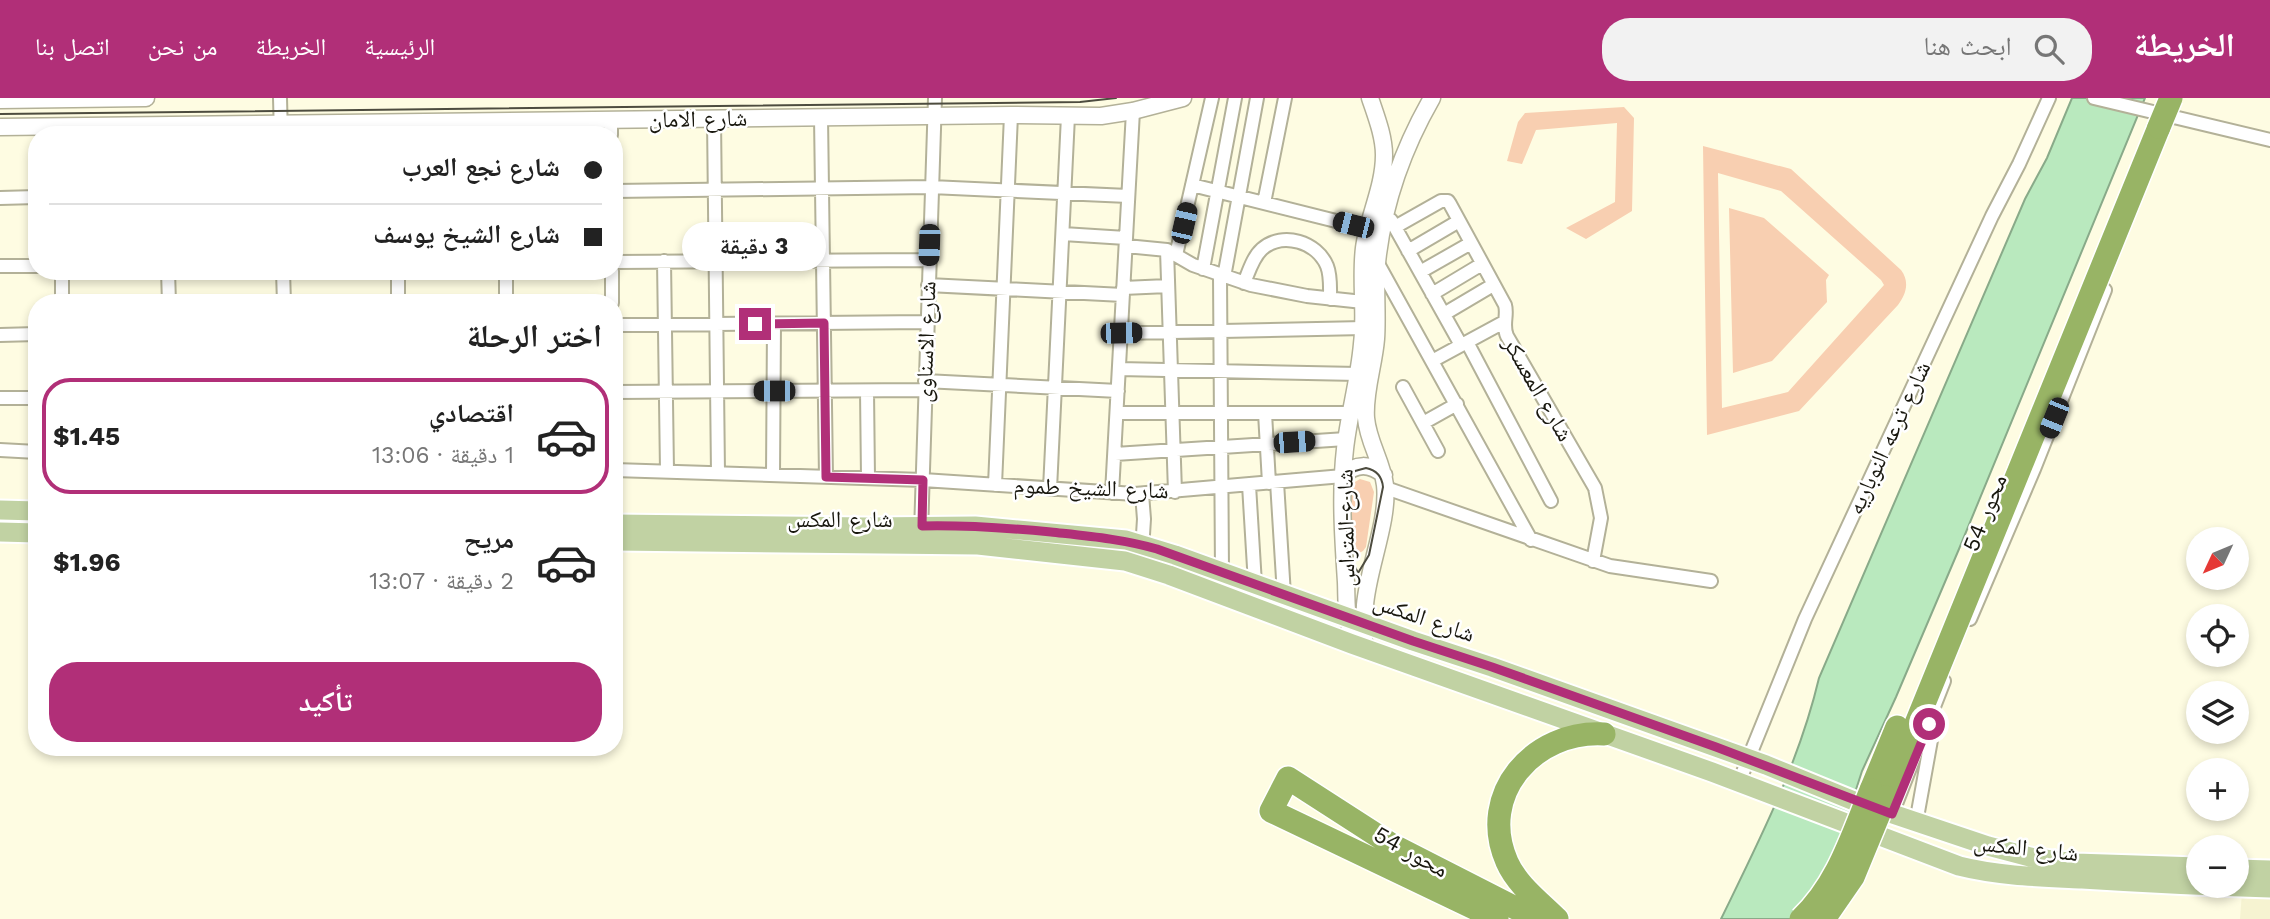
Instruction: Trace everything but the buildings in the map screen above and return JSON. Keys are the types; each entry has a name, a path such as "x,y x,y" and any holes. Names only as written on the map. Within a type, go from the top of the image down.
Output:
{"highway":[{"name":"محور 54","path":"1824,919 1853,877 1876,801 2149,114 2171,98"},
{"path":"1557,919 1515,876 1508,864 1500,838 1504,797 1525,762 1546,746 1581,734 1604,734"},
{"name":"محور 54","path":"1497,919 1271,811 1288,778 1392,845 1537,919"},
{"name":"محور 54","path":"1801,919 1823,895 1839,870 1876,801"}],"main road":[{"path":"0,510 28,511"},
{"name":"شارع المكس","path":"623,524 921,535 1110,558 1169,575 1361,647 1758,789 1942,860 1980,871 2012,875 2186,884"},
{"name":"شارع المكس","path":"623,541 921,535 994,527 1113,538 1143,545 1222,572 1757,762 1876,801 1916,823 1987,846 2052,861 2186,867"},
{"path":"0,532 28,533"},
{"path":"1484,691 1492,667"},
{"path":"2249,869 2270,870"},
{"name":"شارع المكس","path":"2249,887 2270,888"}],"street":[{"path":"0,100 146,98"},
{"path":"280,98 281,126"},
{"name":"شارع الاسناوى","path":"921,535 935,98"},
{"name":"شارع الامان","path":"623,127 714,119 934,115 1101,116 1183,98"},
{"path":"1175,492 1168,286 1172,252 1192,185 1212,98"},
{"path":"1203,269 1235,98"},
{"path":"1222,572 1222,276 1257,98"},
{"path":"1264,203 1285,98"},
{"name":"شارع المتراس","path":"1357,621 1343,531 1343,476 1346,439 1364,328 1362,264 1384,162 1383,143 1370,98"},
{"name":"شارع المتراس","path":"1361,647 1352,636 1366,594 1384,511 1385,482 1368,431 1366,409 1376,341 1377,262 1391,219 1401,165 1432,98"},
{"name":"شارع ترعه النوباريه","path":"1739,782 1757,762 1805,619 2049,98"},
{"path":"2094,98 2149,114 2270,140"},
{"path":"1112,493 1133,111"},
{"path":"995,485 1011,115"},
{"path":"1051,489 1068,116"},
{"path":"821,117 826,477"},
{"path":"714,119 718,473"},
{"name":"شارع الامان","path":"0,127 28,128"},
{"path":"1384,162 1401,165"},
{"path":"1192,185 1368,229"},
{"path":"623,191 931,187 1128,196"},
{"path":"0,198 28,197"},
{"path":"1408,251 1459,220 1450,204 1444,201 1391,219 1408,251 1444,314 1464,343 1551,501"},
{"name":"شارع المعسكر","path":"1459,220 1506,309 1504,322 1507,336 1595,488 1601,519 1593,561"},
{"path":"1063,234 1126,242 1172,252 1222,276 1279,291 1363,302"},
{"path":"1244,282 1255,257 1263,248 1274,242 1299,241 1321,255 1327,266 1330,299"},
{"path":"1420,272 1471,243"},
{"path":"623,262 929,260"},
{"path":"664,261 667,471"},
{"path":"1377,262 1531,540"},
{"path":"1432,293 1482,264"},
{"path":"0,266 28,266"},
{"path":"928,285 1060,291 1123,291 1168,286"},
{"path":"1444,314 1493,285"},
{"path":"1916,823 1938,701 1952,657 1982,594 2105,290"},
{"path":"623,325 927,322"},
{"path":"1432,361 1504,322"},
{"path":"773,475 774,324"},
{"path":"1121,333 1364,328"},
{"path":"0,335 28,334"},
{"path":"1119,369 1358,374"},
{"path":"623,392 867,391 925,385 999,384 1118,391"},
{"path":"1403,387 1438,452"},
{"path":"867,391 868,478"},
{"path":"0,398 28,398"},
{"path":"1423,423 1457,404"},
{"path":"1117,413 1350,413"},
{"path":"1265,413 1283,595"},
{"path":"1115,454 1346,439"},
{"path":"0,450 28,452"},
{"path":"1343,476 1349,470 1363,466 1377,469 1385,482 1531,540 1593,561 1642,572 1712,581"},
{"name":"شارع الشيخ طموم","path":"623,470 923,480 1142,494 1343,476"},
{"path":"1249,485 1255,584"},
{"path":"1138,565 1143,545 1142,494"},
{"path":"1876,801 1938,701"}],"shaded area":[{"path":"2072,98 2145,98 1959,549 1862,771 1814,919 1721,919 1777,801 1801,741 1819,678 2025,199 2047,158"},
{"path":"1624,107 1634,118 1632,211 1586,239 1566,228 1615,202 1617,123 1536,130 1522,164 1507,161 1518,122 1525,113"},
{"path":"1703,146 1791,169 1901,270 1906,283 1905,292 1898,305 1799,411 1707,435","holes":["1718,173 1781,191 1884,285 1788,392 1722,408"]},
{"path":"1729,208 1764,218 1829,275 1826,280 1827,302 1772,361 1733,373"},
{"path":"1360,479 1370,482 1374,492 1366,547 1357,554 1350,546 1352,488"},
{"path":"2249,892 2270,893 2270,919 2240,919 2242,898 2249,898"}],"tram line":[{"path":"0,114 1080,102 1116,98"},
{"path":"1366,468 1378,474 1383,487 1369,555 1358,573 1347,551 1347,485 1355,471 1366,468"}],"route":[{"path":"755,324 824,323 826,477 923,480 922,526 975,526 1097,537 1126,540 1157,549 1766,765 1892,814 1929,724"}]}
